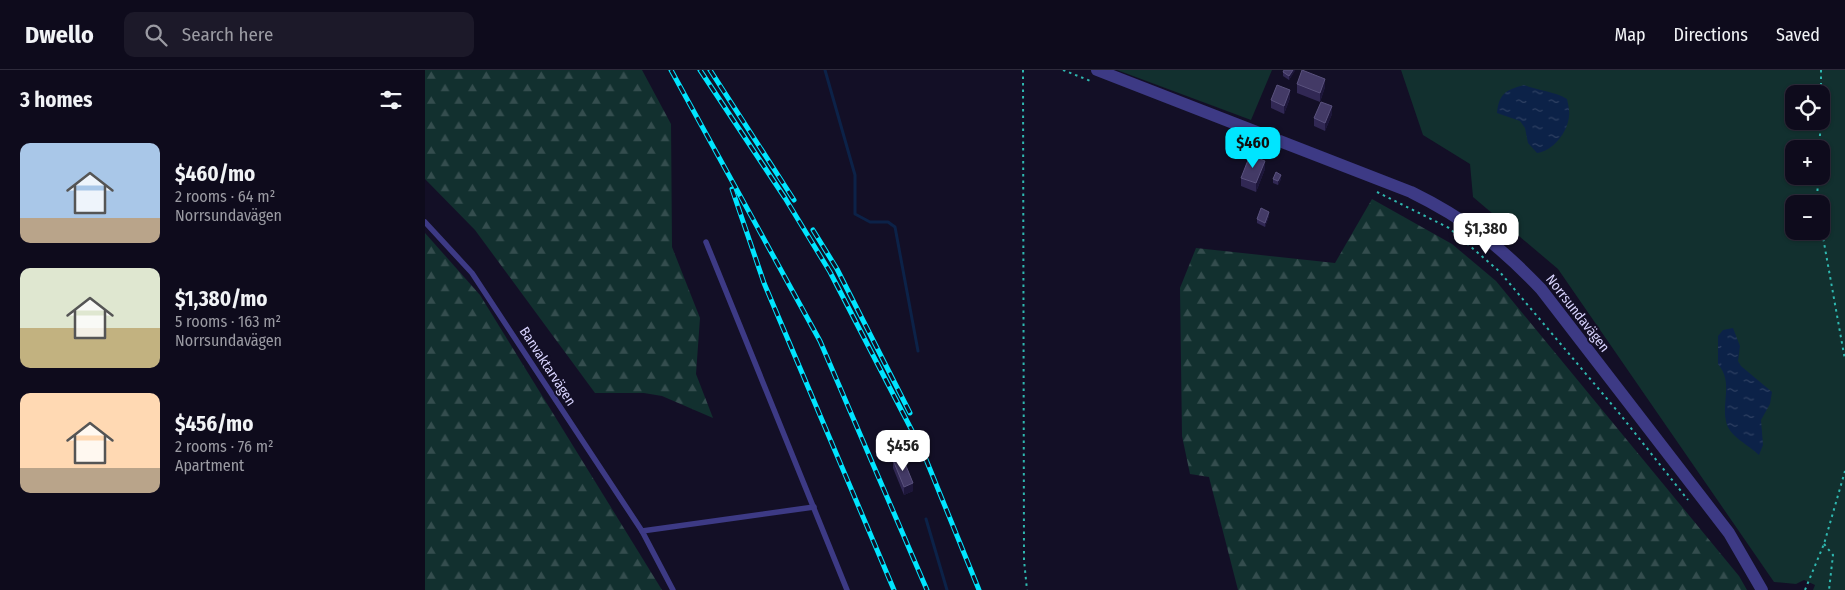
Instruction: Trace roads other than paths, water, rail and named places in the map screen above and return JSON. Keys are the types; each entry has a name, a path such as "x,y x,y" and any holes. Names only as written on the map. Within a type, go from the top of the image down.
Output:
{"street":[{"name":"Norrsundavägen","path":"1097,70 1402,188 1444,208 1476,228 1511,257 1541,289 1729,533 1762,590"}],"lane":[{"name":"Banvaktarvägen","path":"425,222 472,274 642,531 673,590"},
{"path":"706,242 847,590"},
{"path":"642,531 814,507"}],"water":[{"path":"1524,85 1567,99 1569,114 1563,134 1549,149 1537,153 1528,143 1525,128 1520,121 1497,113 1500,101 1505,93"},
{"path":"1733,328 1740,346 1738,361 1741,366 1772,392 1770,404 1761,420 1763,445 1759,455 1735,436 1726,421 1726,384 1718,364 1718,336 1723,330"}],"waterway":[{"path":"825,70 855,175 855,214 870,222 888,222 895,227 918,351"},
{"path":"926,519 947,590"}],"railway":[{"path":"671,70 820,341 927,590"},
{"path":"700,70 785,198 830,272 923,452 979,590"},
{"path":"710,70 794,200"},
{"path":"732,189 764,283 894,590"},
{"path":"813,230 837,269 910,413"}]}
